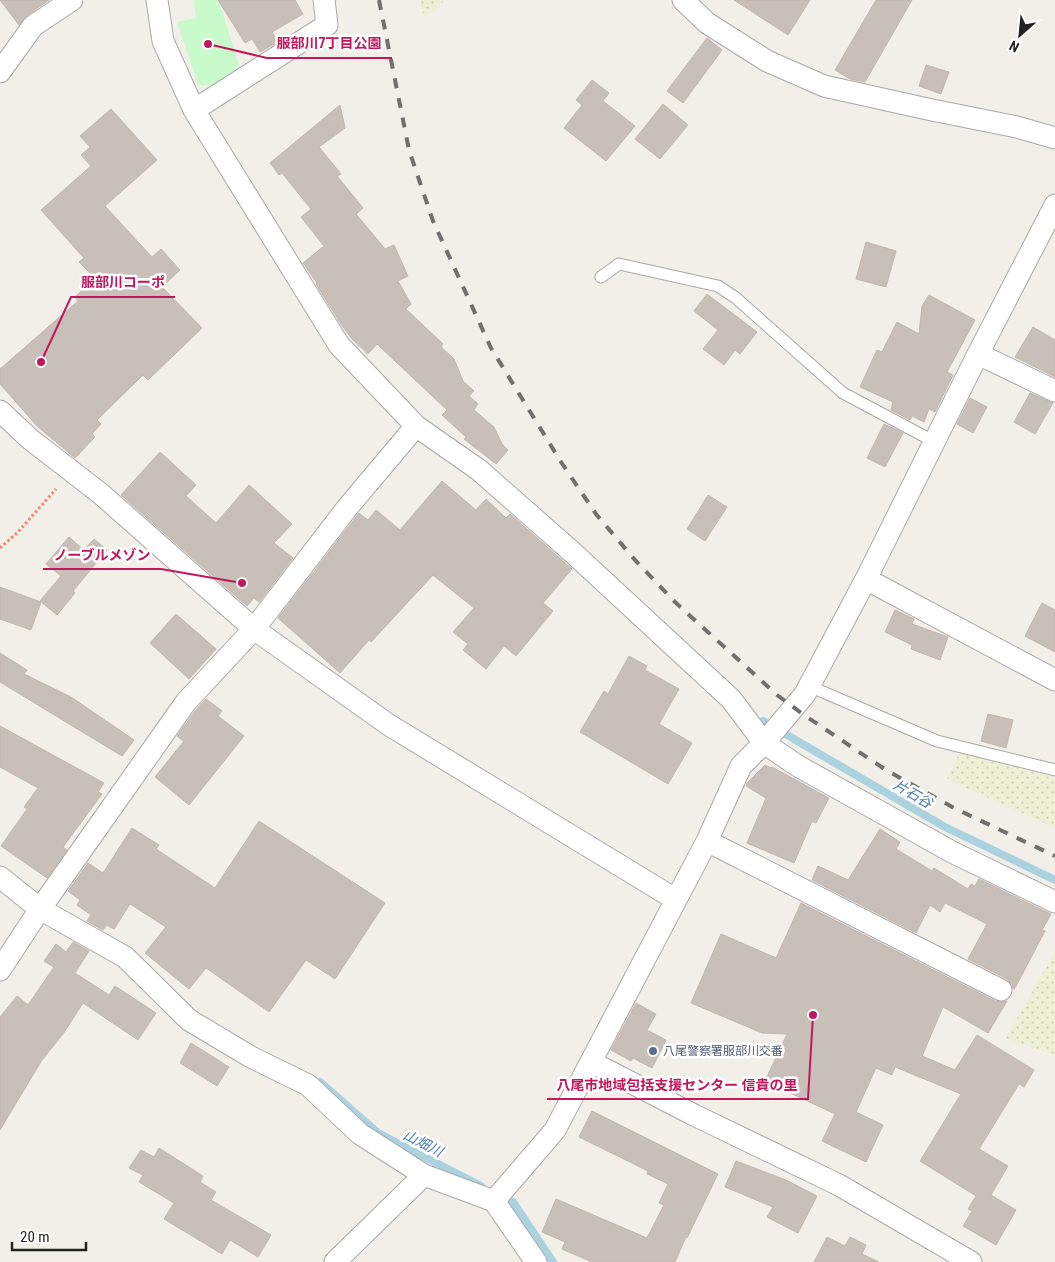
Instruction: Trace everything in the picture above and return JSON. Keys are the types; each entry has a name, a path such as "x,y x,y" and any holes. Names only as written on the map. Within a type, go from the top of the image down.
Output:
{"street":[{"path":"0,72 33,26 72,0"},
{"path":"157,0 163,41 194,110 339,345 416,426 479,470 571,551 731,699 764,743 798,766 952,852 1055,902"},
{"path":"194,110 327,24 324,0"},
{"path":"683,0 707,23 767,61 824,86 1018,127 1055,138"},
{"path":"494,1201 555,1130 707,841 741,766 764,743 810,686 1055,205"},
{"path":"978,354 1055,392"},
{"path":"0,411 30,439 115,506 254,629 388,725 675,899"},
{"path":"0,970 40,908 186,702 254,629 347,508 416,426"},
{"path":"866,579 1055,680"},
{"path":"707,841 1001,990"},
{"path":"0,877 40,908 125,957 189,1020 251,1057 308,1085 360,1134 424,1175 494,1201 536,1262"},
{"path":"591,1062 694,1115 839,1185 971,1262"},
{"path":"335,1262 424,1175"}],"lane":[{"path":"601,277 619,264 718,286 736,298 843,393 934,442"},
{"path":"810,686 938,741 1055,770"}],"path":[{"path":"0,548 18,532 71,472"}],"green space":[{"path":"194,0 219,0 239,66 214,86 198,85 177,22 196,18"},
{"path":"420,0 445,0 424,18"},
{"path":"960,752 1055,778 1055,828 947,779"},
{"path":"1055,952 1055,1055 1005,1039"}],"building":[{"path":"0,0 49,0 26,16 19,25"},
{"path":"218,0 295,0 303,14 272,32 278,42 260,52 252,39 245,43"},
{"path":"734,0 810,0 788,35"},
{"path":"876,0 912,0 865,82 850,79 835,70"},
{"path":"707,38 722,50 683,103 667,91"},
{"path":"926,65 949,72 941,94 919,86"},
{"path":"592,80 609,93 603,101 635,126 606,161 564,128 582,105 576,100"},
{"path":"663,104 688,125 660,159 635,139"},
{"path":"340,105 345,128 319,147 341,174 337,176 363,208 356,214 385,249 394,245 408,276 398,281 411,304 406,309 443,344 441,347 454,359 463,381 474,391 469,396 478,404 474,410 494,427 502,444 508,450 496,464 464,439 466,437 442,415 447,410 377,344 368,354 352,339 303,263 324,246 301,217 311,209 282,173 279,175 270,163"},
{"path":"111,109 157,160 105,206 152,257 161,249 180,270 162,287 202,328 148,380 143,375 97,420 101,424 92,434 95,437 75,458 37,426 0,384 0,369 78,301 75,297 95,278 79,262 84,258 41,210 91,166 81,155 90,147 80,136"},
{"path":"866,242 896,251 886,287 856,279"},
{"path":"707,294 757,332 740,354 735,350 724,365 703,349 718,330 694,311"},
{"path":"929,295 975,320 947,372 953,375 935,412 929,409 924,422 912,416 910,420 891,410 893,402 860,387 877,350 882,352 897,322 919,334 922,306"},
{"path":"1033,327 1055,340 1055,377 1015,357"},
{"path":"1030,393 1053,403 1035,434 1014,422"},
{"path":"970,398 987,407 973,433 957,424"},
{"path":"884,424 903,433 885,467 867,458"},
{"path":"160,452 196,485 186,496 216,523 249,485 292,524 274,543 293,558 259,602 254,598 247,606 121,495"},
{"path":"442,481 476,510 486,499 506,518 510,514 572,569 543,603 553,611 516,656 504,646 486,669 463,650 468,644 453,632 474,608 433,575 371,642 369,640 340,673 278,618 359,513 368,520 376,510 400,530"},
{"path":"708,495 727,507 705,541 687,529"},
{"path":"69,537 84,550 94,539 107,550 73,591 75,593 57,615 40,601 61,576 46,564"},
{"path":"0,587 41,602 31,630 0,619"},
{"path":"1042,603 1055,610 1055,652 1025,636"},
{"path":"895,610 914,619 912,624 948,637 940,660 911,649 912,645 885,632"},
{"path":"176,614 216,649 189,679 150,643"},
{"path":"0,653 27,670 24,674 71,697 134,740 122,756 0,682"},
{"path":"629,656 647,666 645,670 679,689 659,724 692,743 668,784 580,732 604,691 608,694"},
{"path":"206,699 222,711 218,716 244,736 189,805 155,777 184,741 177,736"},
{"path":"988,714 1013,720 1006,748 981,741"},
{"path":"0,726 104,783 98,792 102,794 63,847 67,850 47,878 1,846 27,809 24,807 38,788 0,767"},
{"path":"765,765 829,798 816,823 812,821 794,863 747,843 766,798 746,786"},
{"path":"259,821 385,903 335,979 306,960 269,1012 206,968 189,989 145,953 166,927 130,904 114,929 107,925 103,930 87,921 91,915 77,905 80,900 68,891 88,863 103,873 132,828 159,845 156,849 215,888"},
{"path":"880,829 900,842 896,849 932,871 934,868 968,889 971,884 975,886 979,879 1051,914 1042,930 1045,931 1015,988 1013,989 1012,984 1007,979 968,959 987,924 945,903 940,912 930,905 916,933 812,880 818,866 848,880"},
{"path":"801,903 995,1001 1007,1001 988,1033 943,1007 922,1056 955,1070 977,1035 1034,1070 1024,1087 1019,1084 979,1149 1008,1166 991,1195 1016,1210 996,1245 963,1226 972,1211 968,1209 976,1196 920,1161 961,1094 895,1067 892,1075 876,1068 856,1112 883,1125 866,1162 822,1141 835,1114 765,1081 787,1034 762,1033 691,1003 721,934 776,958"},
{"path":"73,942 89,951 75,973 109,995 115,986 156,1013 138,1040 83,1003 63,1034 42,1060 0,1130 0,1017 17,996 28,1005 54,967 44,961 56,944 66,952"},
{"path":"636,1003 656,1014 647,1030 666,1040 652,1068 633,1058 631,1061 611,1050"},
{"path":"191,1043 229,1067 217,1086 180,1063"},
{"path":"592,1111 718,1174 675,1262 592,1262 562,1249 565,1242 542,1232 556,1199 647,1238 664,1205 659,1203 668,1184 647,1174 648,1171 579,1137"},
{"path":"159,1148 203,1176 200,1182 216,1192 211,1200 271,1235 258,1257 230,1240 222,1254 164,1219 174,1203 139,1182 143,1175 129,1168 141,1150 154,1157"},
{"path":"736,1161 786,1180 817,1196 798,1233 767,1217 773,1207 725,1187"},
{"path":"827,1237 845,1246 850,1237 866,1245 862,1254 879,1262 814,1262"}],"waterway":[{"name":"片石谷","path":"763,721 945,827 1055,880"},
{"name":"山畑川","path":"320,1082 378,1133 481,1186"},
{"name":"山畑川","path":"501,1196 513,1202 553,1262"}],"railway":[{"path":"379,0 409,150 433,221 491,348 561,462 596,514 635,560 675,602 777,695 886,770 954,808 1055,856"}],"place":[{"name":"服部川7丁目公園","path":"208,44"},
{"name":"服部川コーポ","path":"41,362"},
{"name":"ノーブルメゾン","path":"242,583"},
{"name":"八尾市地域包括支援センター 信貴の里","path":"813,1015"},
{"name":"八尾警察署服部川交番","path":"653,1051"}]}
